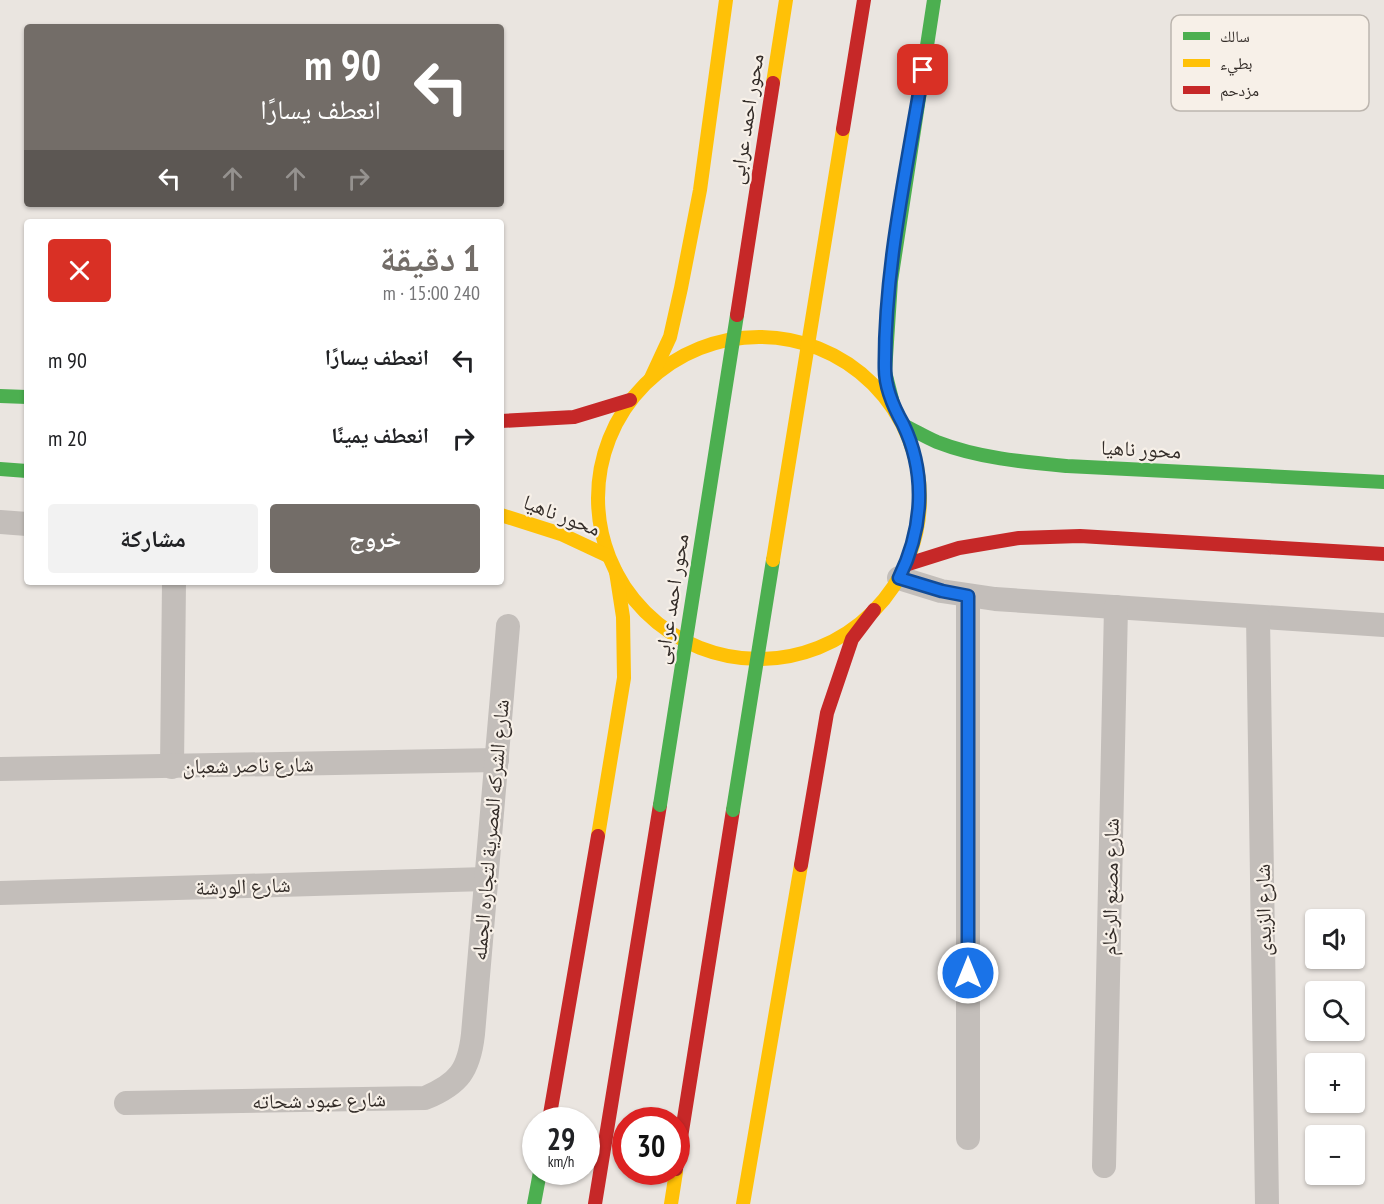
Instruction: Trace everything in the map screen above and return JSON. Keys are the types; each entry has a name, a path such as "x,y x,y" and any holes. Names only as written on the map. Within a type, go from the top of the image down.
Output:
{"main road":[{"path":"651,378 670,337 683,278 700,190 726,0"},
{"name":"محور احمد عرابى","path":"595,1204 786,0"},
{"path":"686,1107 864,0"},
{"path":"895,411 885,372 891,280 934,0"},
{"path":"743,1204 827,713 852,639 874,610 902,571 917,530 920,494 915,458 903,424 876,387 853,367 826,351 786,340 765,337 734,339 704,346 676,359 651,378 630,400 610,436 599,475 598,516 608,556 616,572 633,598 646,612 678,637 706,649 735,657 766,658 796,654 824,644 851,630 874,610"},
{"path":"0,396 24,397"},
{"path":"504,421 574,417 630,400"},
{"name":"محور ناهيا","path":"903,424 937,442 1023,462 1384,482"},
{"path":"0,469 24,471"},
{"name":"محور ناهيا","path":"504,516 561,534 608,556"},
{"path":"902,571 969,546 1019,538 1080,536 1384,554"},
{"path":"551,1107 623,693 626,662 623,603 616,572"},
{"path":"534,1204 538,1185"},
{"path":"671,1204 674,1185"}],"street":[{"path":"0,522 24,524"},
{"path":"902,571 942,591 968,596 1384,625"},
{"path":"172,767 174,585"},
{"path":"968,596 968,1138"},
{"name":"شارع مصنع الرخام","path":"1104,1166 1116,607"},
{"name":"شارع الزيدى","path":"1258,617 1267,1204"},
{"name":"شارع الشركه المصرية لتجاره الجمله","path":"473,1034 508,626"},
{"name":"شارع ناصر شعبان","path":"0,769 496,760"},
{"name":"شارع الورشة","path":"0,892 486,879"},
{"name":"شارع عبود شحاته","path":"126,1103 425,1098 445,1090 461,1075 471,1056 473,1034"}],"traffic: fast":[{"path":"895,411 885,372 891,281 934,0"},
{"path":"660,805 737,315"},
{"path":"0,396 24,397"},
{"path":"903,425 953,447 985,456 1017,461 1067,466 1384,482"},
{"path":"0,469 24,471"},
{"path":"733,810 773,560"},
{"path":"534,1204 538,1185"}],"traffic: slow":[{"path":"651,378 670,337 681,288 700,190 726,0"},
{"path":"773,83 786,0"},
{"path":"773,560 843,129"},
{"path":"759,337 806,344 835,356 873,384 901,422 913,451 920,498 913,545 901,574 873,612 835,640 806,652 759,659 712,652 683,640 645,612 617,574 605,545 598,498 605,451 617,422 645,384 683,356 712,344 759,337"},
{"path":"504,516 561,534 608,556"},
{"path":"598,836 624,678 623,617 616,572"},
{"path":"743,1204 801,865"},
{"path":"671,1204 674,1185"}],"traffic: jam":[{"path":"843,129 864,0"},
{"path":"737,315 773,83"},
{"path":"504,421 574,417 630,400"},
{"path":"905,565 959,548 1019,538 1080,536 1384,554"},
{"path":"801,865 827,713 852,639 874,610"},
{"path":"595,1204 660,805"},
{"path":"686,1107 733,810"},
{"path":"551,1107 598,836"}],"route":[{"path":"923,70 891,280 885,372 895,411 903,424 915,458 920,494 917,530 899,578 968,596 968,973"}]}
